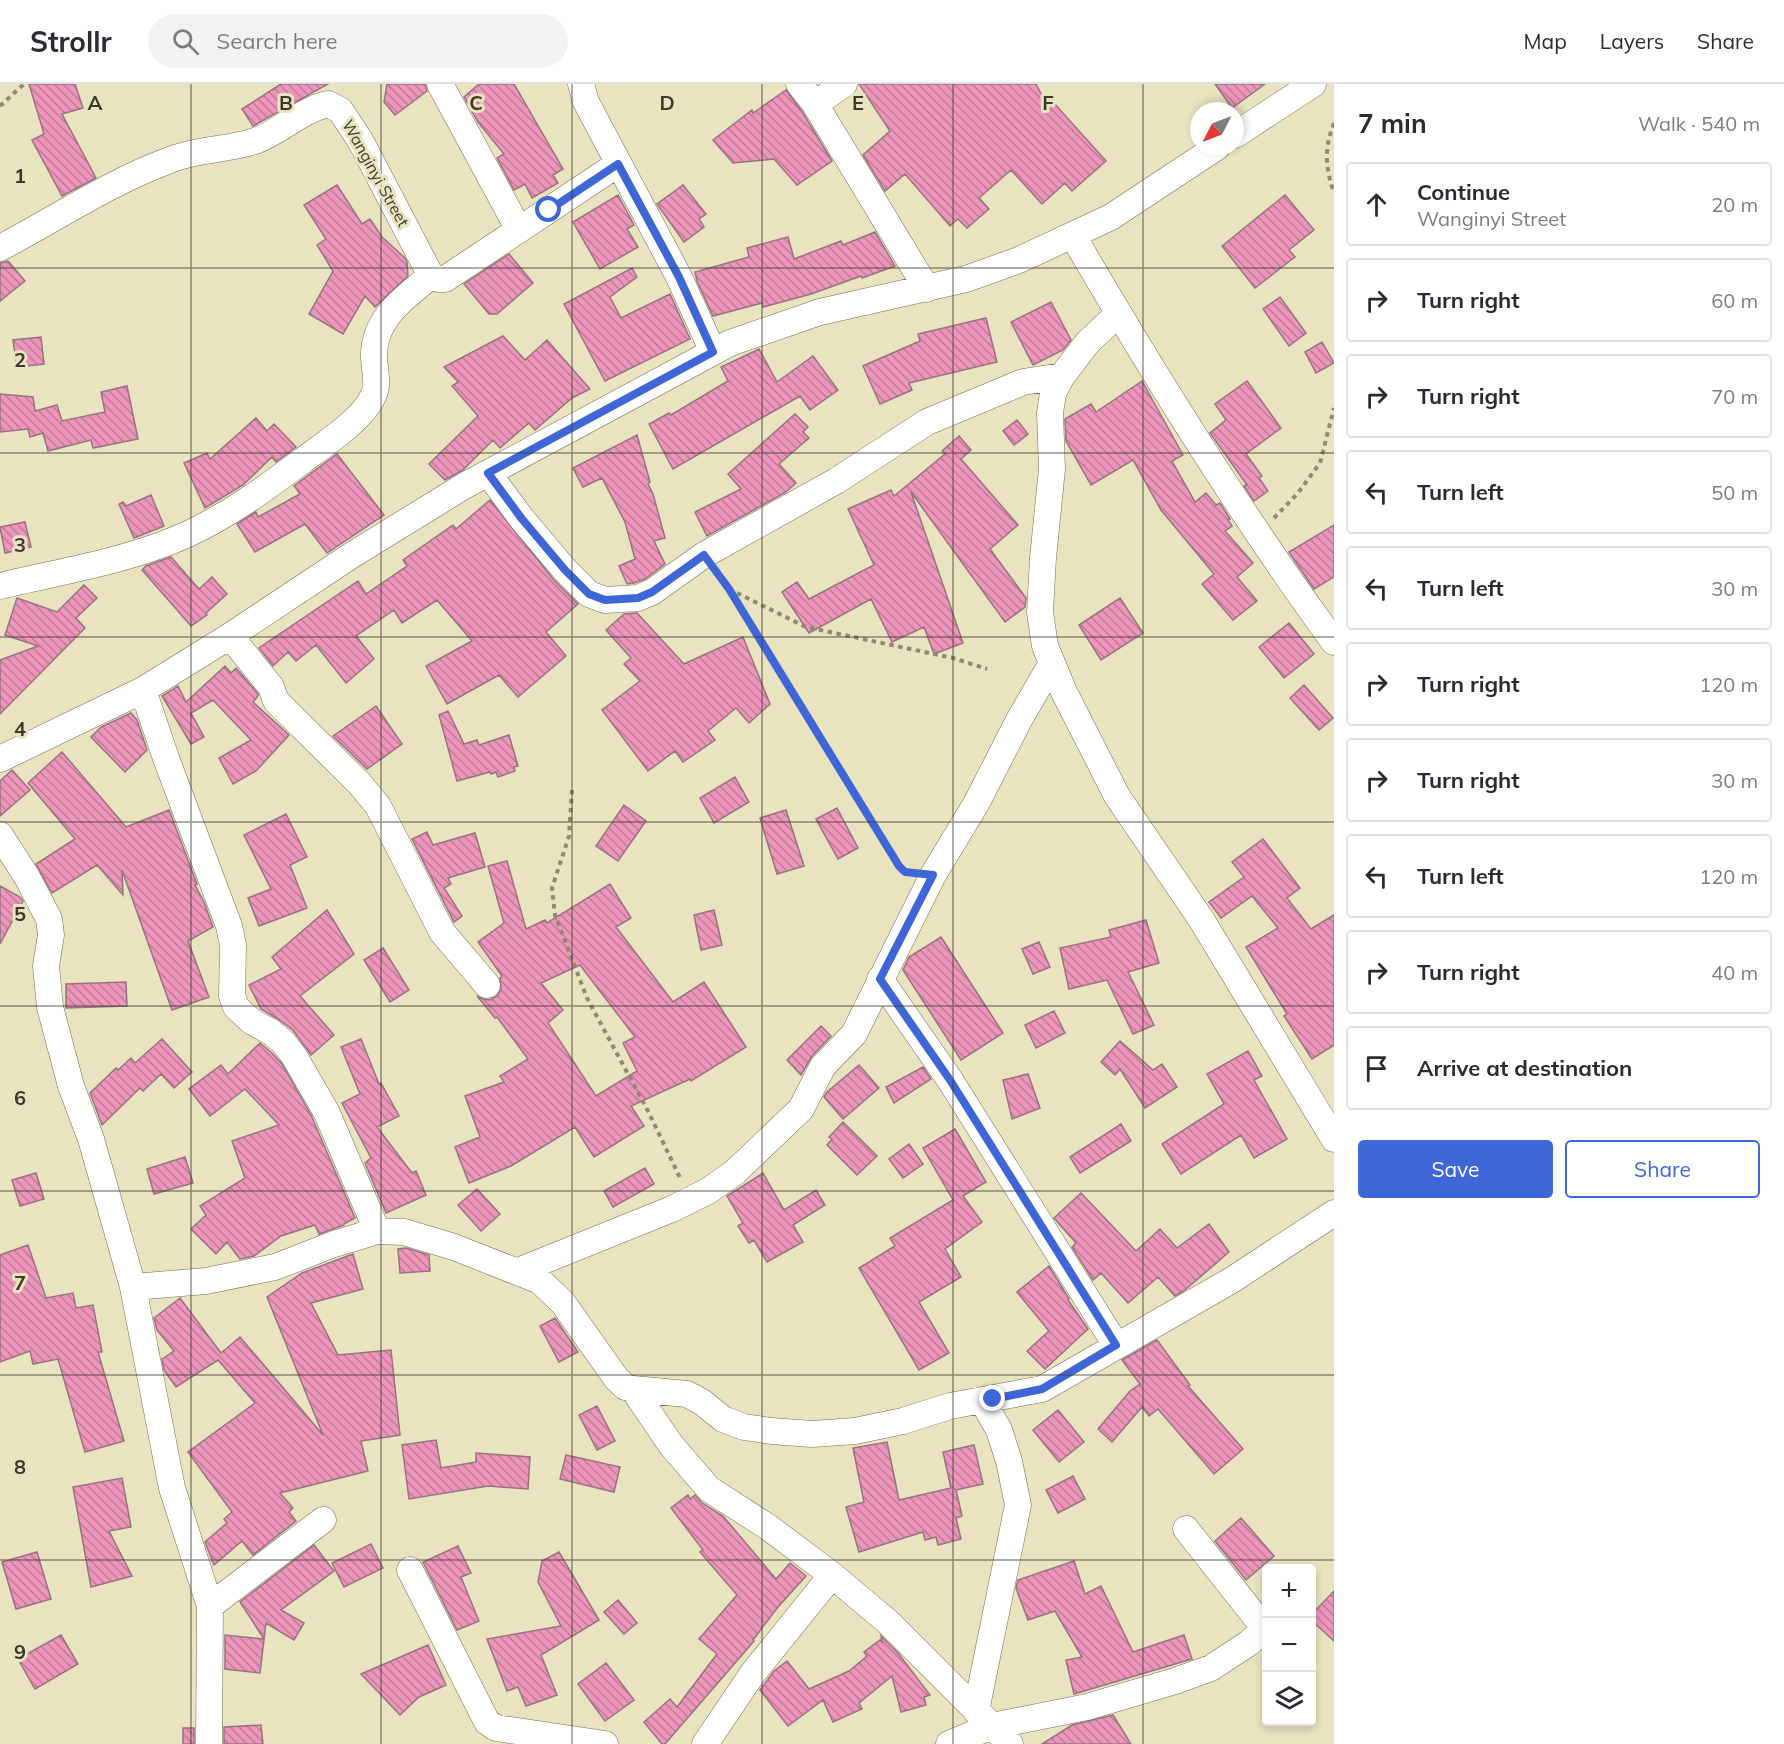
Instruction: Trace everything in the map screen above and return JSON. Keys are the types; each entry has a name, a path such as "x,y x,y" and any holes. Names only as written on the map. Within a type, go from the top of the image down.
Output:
{"street":[{"path":"440,84 519,230"},
{"path":"581,84 586,102 679,277 713,352"},
{"path":"799,84 815,104 927,289"},
{"path":"815,104 844,84"},
{"path":"1244,129 1313,84"},
{"name":"Wanginyi Street","path":"0,248 110,185 172,159 240,146 258,140 285,124 328,104 340,110 360,140 431,276"},
{"path":"0,759 143,690 230,636 352,555 488,473 730,343 820,312 966,279 1019,260 1110,217 1203,156"},
{"path":"0,586 148,550 188,534 227,514 324,445 366,408 374,396 378,381 374,357 379,328 390,312 431,276 446,279 618,164"},
{"path":"1073,236 1118,314 1258,534 1334,642"},
{"path":"1118,314 1088,342 1062,376 1053,393 1050,413 1052,469 1040,612 1045,646 1064,692 1117,796 1201,919 1334,1140"},
{"path":"488,473 522,519 565,570 589,594 605,600 638,598 652,592 704,555 837,481 927,422 1023,382 1062,376"},
{"path":"230,636 271,687 276,701 359,783 378,806 442,932 487,985"},
{"path":"518,1271 672,1209 708,1191 735,1172 801,1109 823,1066 854,1034 933,875 976,804 1019,720 1052,663"},
{"path":"143,690 167,762 229,926 233,945 232,996 236,1006 251,1021 283,1042 294,1056 327,1113 378,1231"},
{"path":"0,835 27,877 49,919 51,935 46,966 50,1007 71,1086 91,1139 133,1287 172,1488 210,1606 209,1744"},
{"path":"880,979 950,1080 1116,1345"},
{"path":"133,1287 206,1281 275,1266 334,1244 378,1231 404,1232 422,1236 533,1277 550,1289 563,1303 616,1378 625,1387 687,1395 702,1402 723,1419 744,1427 812,1434 855,1431 903,1421 950,1406 1042,1389 1232,1280 1334,1213"},
{"path":"633,1389 671,1445 710,1489 768,1527 832,1575 888,1622 1010,1744"},
{"path":"982,1400 999,1430 1009,1461 1018,1504 984,1719"},
{"path":"210,1606 323,1520"},
{"path":"1186,1529 1262,1624"},
{"path":"410,1570 487,1722 496,1728 605,1744"},
{"path":"705,1744 753,1673 832,1575"},
{"path":"949,1744 984,1719 1087,1707 1175,1681 1211,1668 1262,1632"}],"path":[{"path":"0,106 24,84"},
{"path":"1334,123 1329,136 1326,159 1334,193"},
{"path":"1258,534 1298,493 1320,463 1334,408"},
{"path":"704,555 729,589 899,866 905,872 933,875"},
{"path":"729,589 806,627 953,658 987,669"},
{"path":"572,790 569,836 552,888 555,915 587,998 649,1113 691,1199"}],"building":[{"path":"29,84 75,84 83,108 62,114 96,178 62,196 32,140 44,134"},
{"path":"281,84 328,84 253,126 242,109"},
{"path":"387,84 425,84 427,91 395,115 384,102"},
{"path":"479,84 514,84 563,169 553,175 558,183 532,198 525,184 514,190 497,158 504,154 478,122 464,97"},
{"path":"859,84 1036,84 1048,107 1053,102 1106,161 1072,191 1065,183 1042,204 1011,170 979,198 989,209 967,228 958,219 950,226 905,174 885,191 863,155 890,131"},
{"path":"1215,84 1265,84 1240,102 1228,102"},
{"path":"786,90 832,161 797,185 774,159 733,163 713,140 752,110 753,113"},
{"path":"337,185 362,224 370,219 382,237 405,258 408,276 375,307 365,296 343,334 309,314 333,271 317,245 326,239 304,205"},
{"path":"683,185 706,214 699,219 704,227 684,242 657,204"},
{"path":"618,195 634,225 627,229 638,247 600,269 573,222"},
{"path":"1285,195 1314,230 1289,250 1295,257 1255,288 1222,246"},
{"path":"875,232 895,266 811,294 763,307 762,303 713,316 697,281 695,272 749,257 747,248 788,237 794,259 841,241 843,245"},
{"path":"509,254 533,283 497,314 489,314 464,284"},
{"path":"8,261 25,281 0,301 0,263"},
{"path":"632,268 637,277 610,297 621,318 670,294 690,339 605,381 564,304"},
{"path":"1280,297 1306,333 1289,346 1263,309"},
{"path":"1051,302 1071,340 1063,350 1033,365 1011,322"},
{"path":"986,318 997,362 909,383 912,390 880,404 863,366 920,341 918,334"},
{"path":"503,336 525,360 547,340 590,389 572,398 535,430 529,423 500,448 493,440 463,470 445,480 429,464 478,416 452,386 458,382 444,367"},
{"path":"41,337 44,364 17,367 13,340"},
{"path":"1322,342 1334,363 1316,373 1305,352"},
{"path":"759,349 777,382 813,356 838,390 810,410 800,396 673,469 649,424 669,413 671,415 728,381 721,367"},
{"path":"1142,381 1183,455 1172,461 1195,502 1206,493 1216,505 1220,503 1232,526 1225,531 1253,563 1237,577 1257,601 1233,620 1202,584 1214,574 1161,510 1133,460 1091,485 1066,441 1065,419 1091,404 1096,412"},
{"path":"1247,381 1281,428 1246,454 1262,476 1259,478 1268,491 1254,501 1244,486 1247,485 1210,433 1226,420 1215,404"},
{"path":"127,386 138,439 93,448 91,440 48,451 43,433 30,437 28,429 0,432 0,394 33,397 35,411 57,405 62,421 105,412 101,392"},
{"path":"795,414 808,427 803,432 809,438 779,464 796,483 786,492 707,536 695,512 741,489 728,474"},
{"path":"256,418 267,431 274,424 296,447 276,462 272,457 243,485 205,508 184,463 207,453 210,459"},
{"path":"1017,420 1028,434 1014,445 1003,431"},
{"path":"637,435 650,482 648,484 665,538 654,541 665,564 645,579 627,584 619,566 635,559 625,522 602,478 583,487 573,468"},
{"path":"959,436 971,450 961,459 1018,525 990,549 1026,598 1025,607 1005,622 911,492 963,643 934,654 924,627 892,642 871,599 809,633 782,592 797,582 809,599 874,565 848,509 891,490 894,496 945,454 942,451"},
{"path":"337,454 384,515 327,553 305,524 255,552 237,524 256,512 258,517 300,494 294,486"},
{"path":"151,495 164,526 134,538 119,504 123,502 126,506"},
{"path":"490,500 554,580 578,604 546,632 566,656 518,697 499,675 447,704 426,666 472,641 437,600 402,623 394,610 356,636 374,659 346,683 316,645 296,661 288,652 273,666 259,648 358,581 366,594 407,566 403,560 453,525 456,529"},
{"path":"25,522 31,547 5,553 0,527"},
{"path":"1334,525 1334,577 1314,589 1289,552"},
{"path":"171,557 199,589 212,577 227,594 206,613 207,615 191,626 142,570 146,566"},
{"path":"84,585 97,598 76,618 85,628 0,714 0,660 38,646 5,635 17,598 57,612"},
{"path":"1120,598 1143,633 1101,660 1079,625"},
{"path":"637,613 684,664 743,637 770,704 749,723 736,708 708,731 715,740 683,762 675,751 648,771 602,710 640,681 624,664 631,658 606,630 624,614"},
{"path":"1289,623 1314,654 1284,678 1259,647"},
{"path":"225,666 231,673 236,668 258,694 253,702 289,735 256,771 233,784 219,758 251,740 213,700 191,713 204,737 191,744 162,696 178,686 186,702"},
{"path":"1304,685 1333,718 1319,730 1290,698"},
{"path":"376,706 402,744 367,769 333,736"},
{"path":"448,711 464,744 477,740 479,745 509,735 518,766 514,767 515,771 498,777 496,772 491,774 490,772 457,781 439,715"},
{"path":"131,713 137,720 147,750 125,772 91,737 101,727"},
{"path":"62,752 126,827 169,810 197,884 195,885 213,927 188,941 209,997 172,1010 122,870 123,895 97,865 52,893 36,864 75,839 28,783"},
{"path":"12,770 30,790 0,816 0,781"},
{"path":"735,777 749,802 714,823 700,798"},
{"path":"624,805 646,821 618,861 596,846"},
{"path":"837,808 858,848 838,859 816,819"},
{"path":"786,810 804,866 777,874 760,818"},
{"path":"286,814 307,857 290,865 307,908 259,926 248,898 271,889 244,835"},
{"path":"427,832 433,845 475,833 485,867 448,878 451,884 444,888 462,916 454,922 412,839"},
{"path":"1263,839 1300,888 1287,898 1311,929 1334,915 1334,1045 1312,1059 1284,1016 1287,1014 1246,947 1278,928 1252,896 1221,918 1209,902 1244,877 1232,862"},
{"path":"507,861 526,929 545,920 547,923 610,884 631,918 616,927 673,1002 704,982 746,1047 691,1081 690,1079 631,1106 644,1126 594,1157 575,1127 511,1166 469,1183 455,1147 480,1137 465,1096 504,1082 500,1076 528,1059 497,1017 495,1018 477,996 490,1000 497,996 501,989 500,978 502,976 478,942 504,923 488,866","holes":["580,965 635,1037 623,1043 637,1071 596,1096 548,1023 563,1010 541,983"]},
{"path":"0,886 23,901 0,944"},
{"path":"327,910 354,954 300,996 334,1035 311,1055 293,1030 261,1009 249,985 281,969 272,957"},
{"path":"714,910 722,945 701,950 694,915"},
{"path":"1146,920 1159,963 1128,972 1154,1025 1133,1034 1107,980 1069,989 1060,948 1111,937 1109,930"},
{"path":"941,937 1003,1033 961,1060 903,970 909,957"},
{"path":"1039,942 1050,967 1033,974 1022,949"},
{"path":"383,948 409,990 390,1002 364,960"},
{"path":"126,982 127,1006 66,1008 66,984"},
{"path":"1054,1011 1065,1033 1036,1048 1025,1025"},
{"path":"821,1026 831,1036 812,1056 801,1075 787,1060"},
{"path":"162,1039 192,1072 174,1088 161,1074 143,1091 140,1088 102,1125 90,1093 116,1068 118,1070 131,1058 135,1063"},
{"path":"361,1039 379,1084 381,1083 399,1116 377,1127 412,1173 416,1171 426,1195 386,1213 365,1163 371,1158 342,1103 360,1094 341,1047"},
{"path":"1120,1041 1153,1070 1162,1064 1177,1087 1145,1108 1120,1069 1115,1075 1101,1062"},
{"path":"260,1043 282,1064 311,1115 355,1218 344,1225 319,1234 315,1225 281,1236 254,1256 240,1259 227,1242 216,1254 191,1229 206,1215 200,1206 245,1178 232,1141 279,1125 245,1089 210,1116 189,1089 221,1065 228,1074"},
{"path":"1248,1051 1262,1076 1254,1080 1287,1139 1254,1158 1241,1135 1181,1174 1162,1144 1224,1104 1207,1074"},
{"path":"859,1065 879,1088 843,1119 824,1097"},
{"path":"923,1067 931,1079 894,1103 886,1087"},
{"path":"1028,1074 1040,1108 1012,1119 1003,1080"},
{"path":"843,1122 877,1156 857,1175 827,1145 832,1139 829,1137"},
{"path":"1121,1124 1131,1141 1080,1173 1070,1157"},
{"path":"955,1129 986,1182 963,1196 982,1222 945,1249 961,1277 919,1302 949,1353 919,1370 859,1268 895,1246 890,1238 953,1200 923,1148"},
{"path":"909,1144 923,1164 903,1178 889,1159"},
{"path":"185,1157 193,1183 154,1194 147,1169"},
{"path":"645,1168 654,1184 613,1207 604,1191"},
{"path":"36,1173 44,1199 20,1206 12,1180"},
{"path":"763,1173 784,1210 816,1190 825,1205 793,1225 803,1242 767,1262 754,1240 749,1243 738,1226 743,1223 727,1196"},
{"path":"477,1189 500,1214 481,1231 458,1205"},
{"path":"1081,1193 1136,1251 1160,1229 1177,1248 1209,1224 1229,1252 1175,1296 1158,1277 1128,1303 1101,1273 1093,1280 1072,1247 1076,1243 1054,1218"},
{"path":"28,1245 46,1298 73,1293 76,1308 93,1305 102,1352 98,1352 124,1441 85,1452 58,1359 33,1364 30,1351 0,1362 0,1255"},
{"path":"406,1248 429,1255 430,1271 400,1273 398,1249"},
{"path":"353,1254 363,1289 311,1303 338,1355 391,1350 400,1435 361,1441 368,1471 280,1493 293,1508 289,1512 296,1521 253,1555 242,1541 214,1565 205,1542 227,1523 224,1519 232,1512 188,1452 255,1403 218,1360 176,1387 164,1370 162,1359 174,1351 157,1330 154,1318 180,1298 221,1353 240,1337 323,1435 267,1297 302,1273"},
{"path":"1049,1266 1088,1329 1045,1369 1027,1351 1049,1331 1017,1292"},
{"path":"555,1318 578,1352 559,1362 540,1326"},
{"path":"1157,1340 1190,1385 1188,1386 1243,1449 1214,1474 1158,1409 1149,1416 1142,1407 1112,1442 1098,1429 1130,1391 1140,1384 1122,1360"},
{"path":"597,1406 615,1441 597,1450 579,1415"},
{"path":"1058,1410 1084,1442 1059,1462 1033,1430"},
{"path":"436,1440 441,1468 476,1462 476,1453 530,1457 528,1489 488,1486 409,1499 402,1445"},
{"path":"887,1442 899,1500 951,1488 943,1452 974,1445 983,1484 956,1490 962,1516 956,1518 961,1539 938,1545 936,1537 925,1540 923,1532 859,1552 846,1507 864,1502 853,1448"},
{"path":"566,1455 620,1467 614,1492 560,1479"},
{"path":"1073,1476 1085,1499 1058,1513 1046,1490"},
{"path":"122,1478 131,1527 109,1531 132,1576 91,1587 73,1487"},
{"path":"688,1495 690,1499 695,1495 702,1503 723,1516 776,1579 790,1563 806,1576 778,1607 754,1641 665,1744 662,1744 644,1722 670,1699 677,1707 717,1654 699,1639 737,1595 700,1552 703,1550 671,1508"},
{"path":"1241,1518 1274,1556 1246,1580 1215,1541"},
{"path":"371,1544 383,1568 344,1587 332,1563"},
{"path":"314,1545 334,1571 281,1610 304,1623 294,1640 266,1623 260,1673 225,1669 225,1635 264,1639 240,1602"},
{"path":"458,1546 471,1573 461,1577 479,1621 457,1630 423,1562"},
{"path":"37,1552 51,1599 16,1609 2,1562"},
{"path":"559,1552 599,1620 541,1655 557,1695 526,1706 518,1687 507,1691 487,1639 561,1626 538,1582 542,1561"},
{"path":"1074,1561 1085,1594 1101,1586 1133,1652 1184,1635 1192,1659 1074,1694 1066,1660 1082,1657 1055,1611 1028,1620 1016,1588 1018,1580"},
{"path":"1334,1591 1334,1641 1316,1625 1316,1610"},
{"path":"618,1600 637,1623 624,1634 604,1612"},
{"path":"61,1635 78,1664 35,1689 18,1659"},
{"path":"881,1636 898,1653 930,1695 924,1697 926,1705 901,1712 892,1676 859,1703 862,1709 833,1722 823,1700 788,1726 760,1690 774,1671 787,1661 809,1689 849,1671 867,1656 864,1652 880,1640 882,1642"},
{"path":"428,1645 446,1685 419,1697 400,1715 361,1674"},
{"path":"606,1663 634,1700 605,1721 578,1684"},
{"path":"1113,1715 1131,1744 1042,1744 1072,1725"},
{"path":"261,1725 263,1744 224,1744 224,1727"},
{"path":"183,1728 194,1728 194,1744 183,1744"}],"route":[{"path":"549,210 618,164 679,277 713,352 488,473 522,519 565,570 589,594 605,600 638,598 652,592 704,555 729,589 899,866 905,872 933,875 880,979 950,1080 1116,1345 1042,1389 993,1399"}]}
